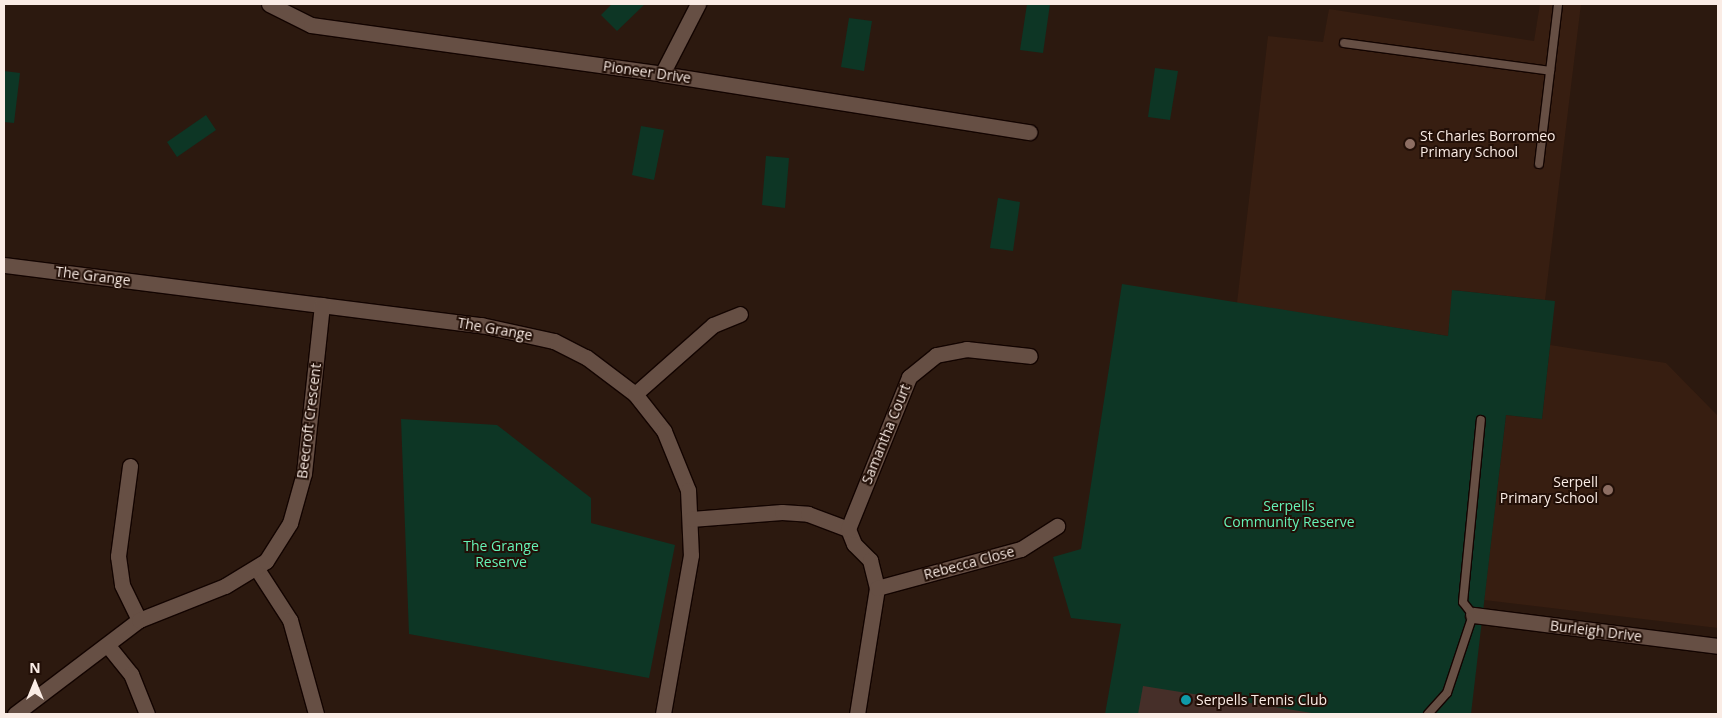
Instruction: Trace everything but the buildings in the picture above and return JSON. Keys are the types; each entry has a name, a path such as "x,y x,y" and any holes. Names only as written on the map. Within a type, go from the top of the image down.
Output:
{"street":[{"name":"Pioneer Drive","path":"269,4 311,25 662,74 1029,132"},
{"path":"662,74 698,4"},
{"name":"The Grange","path":"4,265 481,325 554,341 586,357 635,394 664,431 678,461 691,519 690,563 663,714"},
{"name":"Beecroft Crescent","path":"257,569 290,523 304,473 322,305"},
{"path":"635,394 713,325 740,314"},
{"name":"Samantha Court","path":"848,529 909,377 936,355 966,349 1030,356"},
{"path":"130,466 118,556 122,585 139,620"},
{"path":"691,519 782,512 808,514 848,529 870,560 877,588 857,714"},
{"name":"Rebecca Close","path":"877,588 1021,549 1056,526"},
{"path":"15,714 109,647 139,620 257,569 290,620 316,714"},
{"name":"Burleigh Drive","path":"1473,615 1718,646"},
{"path":"109,647 131,674 147,714"}],"lane":[{"path":"1539,164 1558,4"},
{"path":"1344,43 1550,71"},
{"path":"1428,714 1447,693 1473,615 1463,602 1481,420"}],"shaded area":[{"name":"St Charles Borromeo Primary School","path":"1540,4 1581,4 1545,300 1453,290 1448,336 1237,303 1268,36 1323,42 1329,9 1534,41"},
{"name":"Serpell Primary School","path":"1550,345 1666,363 1718,416 1718,628 1484,600 1506,415 1542,419"}],"green space":[{"path":"612,4 645,4 617,31 601,15"},
{"path":"1027,4 1050,4 1043,53 1020,50"},
{"path":"849,18 872,21 864,71 841,67"},
{"path":"1155,68 1178,71 1170,120 1148,117"},
{"path":"4,71 20,73 14,123 4,122"},
{"path":"206,115 216,130 177,157 167,142"},
{"path":"641,126 664,130 654,180 632,175"},
{"path":"766,156 789,158 785,208 762,205"},
{"path":"998,198 1020,202 1013,251 990,248"},
{"name":"Serpells Community Reserve","path":"1122,284 1448,336 1452,290 1555,301 1542,419 1506,415 1471,714 1105,714 1121,624 1071,618 1053,557 1081,549"},
{"name":"The Grange Reserve","path":"401,419 497,425 591,498 591,523 675,545 649,678 409,634"}],"place":[{"name":"St Charles Borromeo Primary School","path":"1410,144"},
{"name":"Serpell Primary School","path":"1608,490"},
{"name":"Serpells Tennis Club","path":"1186,700"}]}
